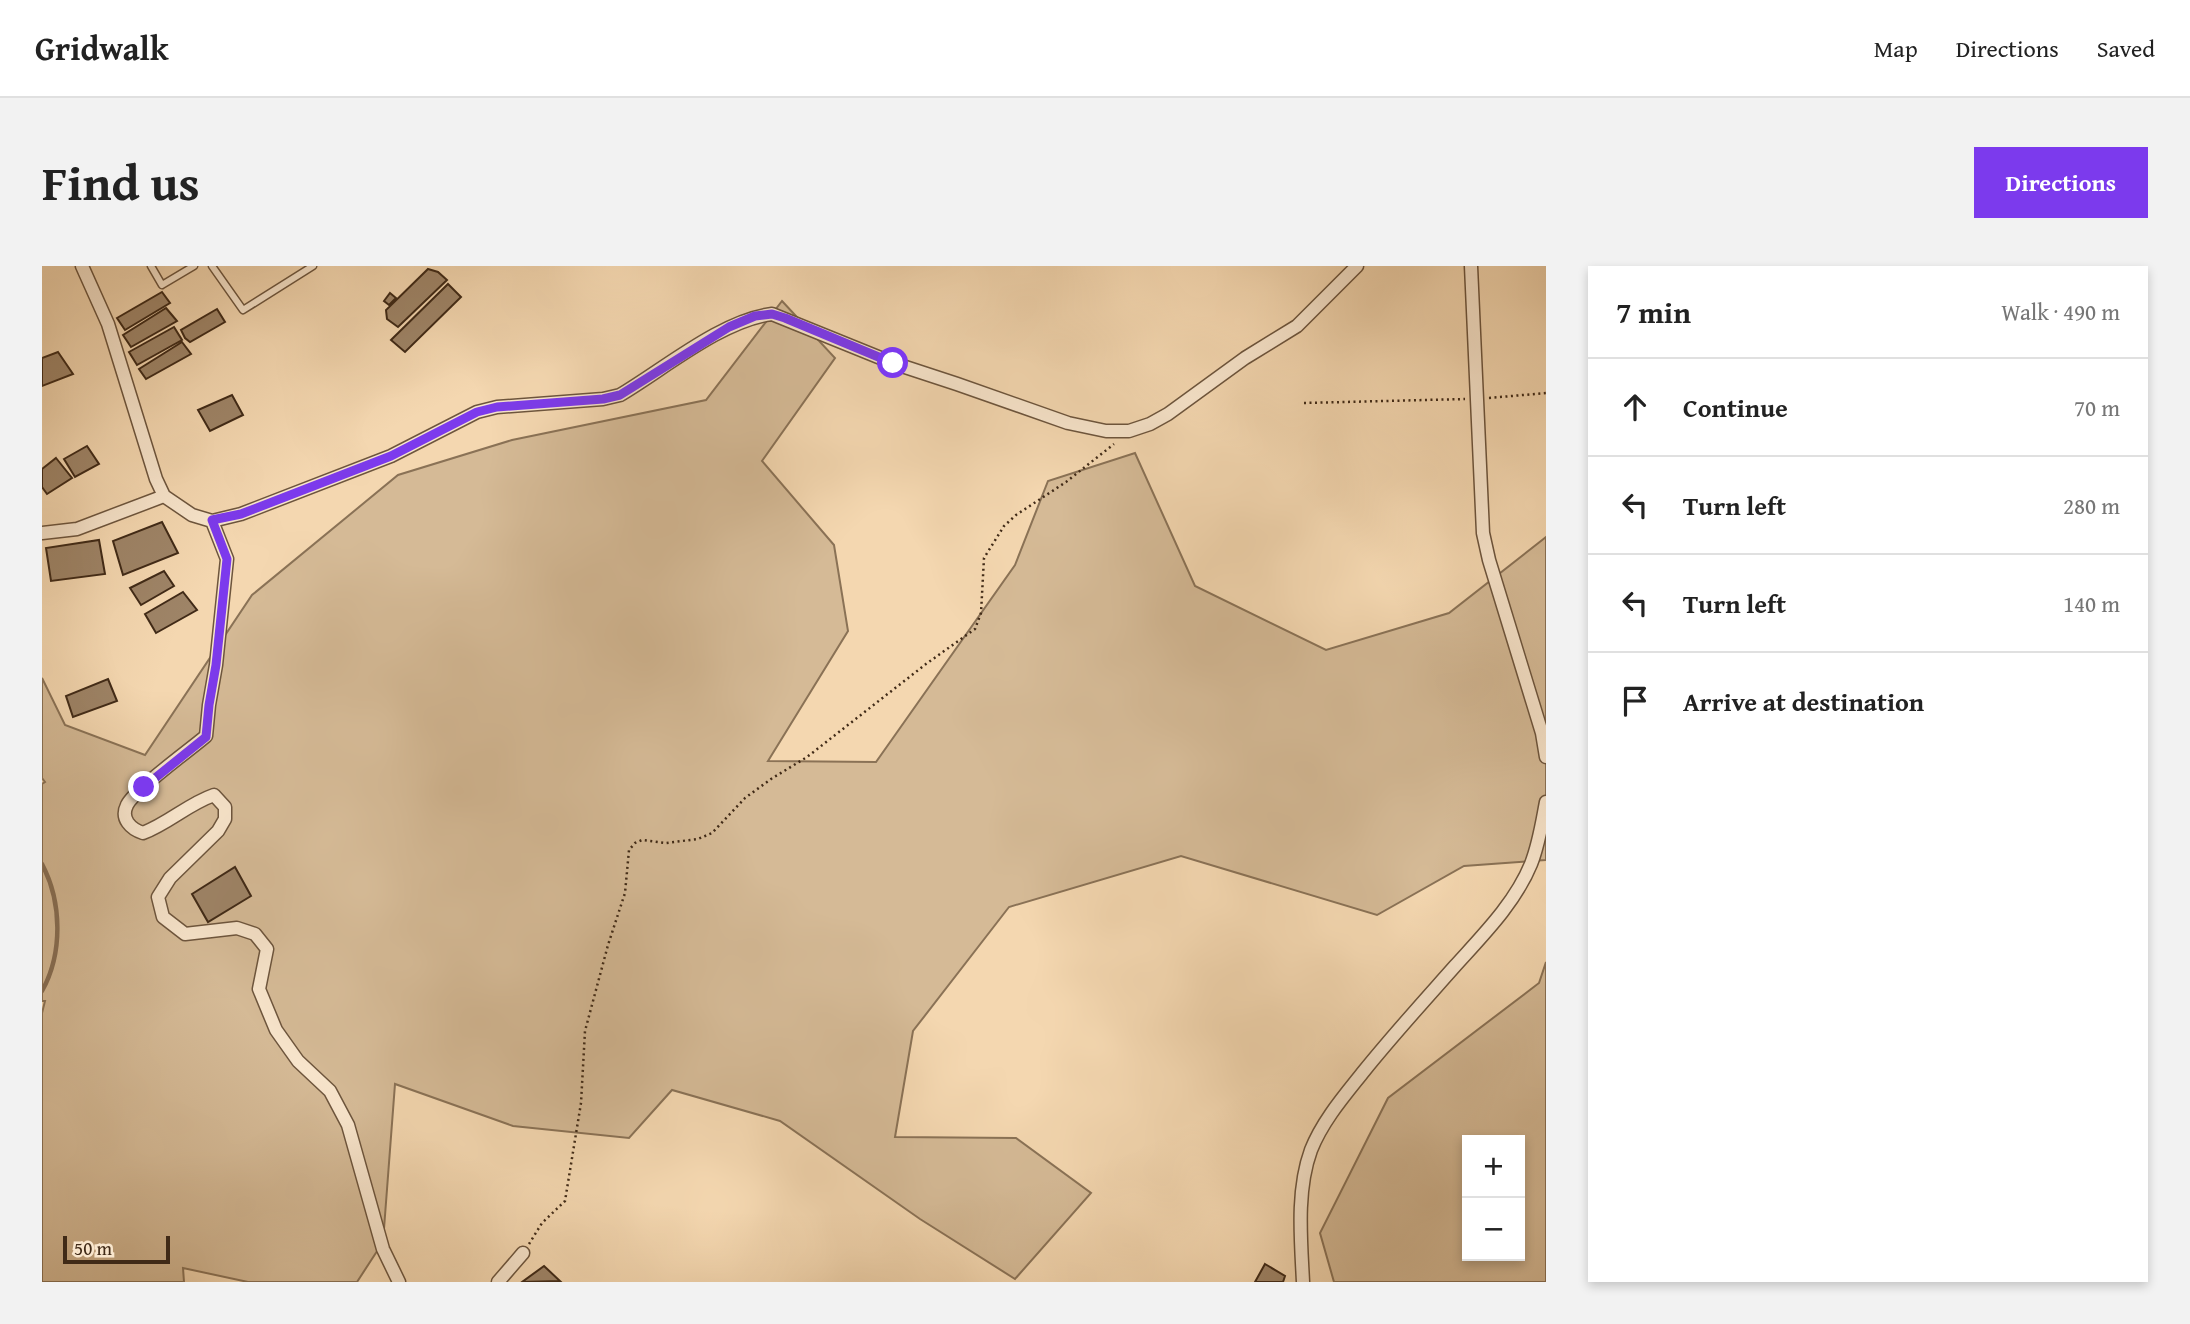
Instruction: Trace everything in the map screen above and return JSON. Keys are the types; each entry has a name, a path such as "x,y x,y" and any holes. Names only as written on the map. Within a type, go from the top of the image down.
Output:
{"street":[{"path":"82,266 108,324 156,479 164,496 192,514 212,520 241,514 391,456 477,412 497,407 603,399 620,395 729,327 755,316 772,314 893,363 1068,423 1106,431 1129,431 1168,414 1245,358 1297,326 1357,266"},
{"path":"1471,266 1483,534 1542,733 1546,757"},
{"path":"42,533 77,529 164,496"},
{"path":"212,520 227,559 206,737 144,787 126,805 125,818 131,829 143,833 161,826 196,801 214,795 225,807 225,820 218,831 170,878 158,897 163,917 185,934 237,928 255,934 267,949 259,989 276,1030 298,1061 330,1091 348,1125 383,1249 399,1282"},
{"path":"1303,1282 1301,1241 1304,1182 1311,1152 1322,1128 1391,1038 1486,931 1512,897 1531,865 1541,833 1546,802"},
{"path":"498,1282 523,1253"}],"lane":[{"path":"151,266 162,285 194,266"},
{"path":"212,266 243,310 313,266"}],"path":[{"path":"1304,403 1477,399 1546,393"},
{"path":"523,1253 542,1223 565,1201 582,1103 585,1031 625,893 629,850 642,840 666,843 698,839 712,833 745,798 807,757 975,629 981,613 984,558 1004,526 1066,482 1129,431"}],"shaded area":[{"path":"782,301 835,358 762,461 834,545 848,631 768,761 876,762 1015,565 1048,481 1135,453 1195,586 1326,650 1449,613 1546,537 1546,860 1464,866 1377,915 1181,856 1009,907 913,1031 895,1137 1016,1138 1091,1193 1015,1279 920,1219 780,1121 672,1090 629,1138 513,1126 395,1084 383,1242 357,1282 248,1282 183,1268 184,1282 42,1282 42,1013 45,1001 42,1001 42,784 45,782 42,778 42,678 65,725 145,755 252,595 398,475 512,440 706,400"},
{"path":"1546,962 1546,1282 1334,1282 1320,1233 1388,1098 1539,983"}],"building":[{"path":"428,269 438,272 447,280 398,327 387,319 386,310"},
{"path":"448,284 461,297 405,352 391,340"},
{"path":"162,292 170,303 125,330 117,318"},
{"path":"390,293 396,298 389,305 384,301"},
{"path":"166,308 177,321 131,347 123,335"},
{"path":"217,309 225,322 190,342 185,338 181,330"},
{"path":"174,327 182,340 137,365 129,352"},
{"path":"182,342 191,354 146,379 139,369"},
{"path":"58,352 73,374 42,386 42,358"},
{"path":"232,395 243,415 210,431 198,410"},
{"path":"87,446 99,464 75,477 64,459"},
{"path":"56,458 72,478 47,494 42,487 42,469"},
{"path":"162,522 178,553 123,575 113,541"},
{"path":"99,540 105,574 51,581 46,548"},
{"path":"164,571 174,586 141,605 130,588"},
{"path":"183,592 197,610 156,633 145,614"},
{"path":"108,679 117,701 73,717 66,696"},
{"path":"235,867 251,896 208,922 192,894"},
{"path":"1265,1264 1285,1276 1283,1282 1255,1282"},
{"path":"544,1266 560,1281 522,1282"}],"waterway":[{"path":"42,864 53,895 57,928 54,960 42,991"}],"route":[{"path":"144,787 206,737 227,559 212,520 241,514 391,456 477,412 497,407 603,399 620,395 729,327 755,316 772,314 785,318 893,363"}]}
